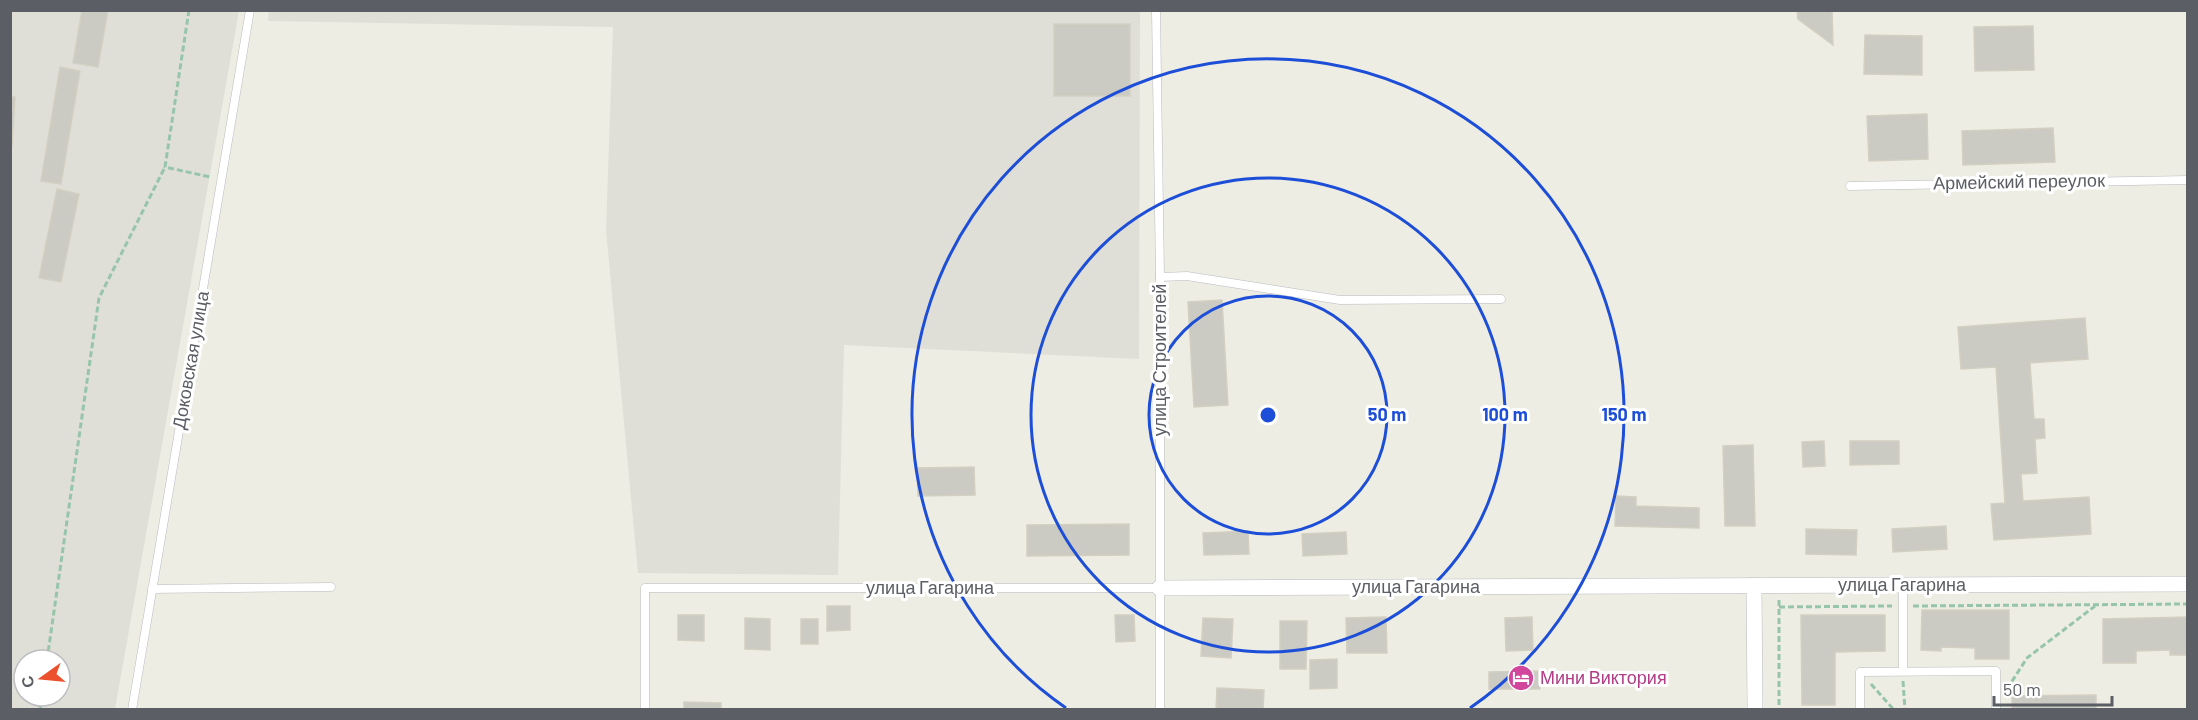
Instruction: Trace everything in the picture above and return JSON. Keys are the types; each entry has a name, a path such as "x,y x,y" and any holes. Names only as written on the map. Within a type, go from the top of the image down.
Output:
{"street":[{"name":"улица Гагарина","path":"1159,588 2187,584"},
{"path":"1754,585 1755,710"}],"lane":[{"name":"Доковская улица","path":"132,710 250,10"},
{"name":"улица Строителей","path":"1156,10 1160,277 1160,710"},
{"name":"Армейский переулок","path":"1850,186 2187,180"},
{"path":"1160,277 1187,276 1340,300 1501,298"},
{"path":"1903,585 1903,671"},
{"path":"152,589 331,587"},
{"name":"улица Гагарина","path":"645,710 645,588 1159,588"},
{"path":"1860,710 1860,672 1903,671 1996,671 1996,708"}],"path":[{"path":"49,648 99,298 165,167 189,10"},
{"path":"165,167 222,180"},
{"path":"1779,585 1779,710"},
{"path":"1779,607 2187,604"},
{"path":"1996,708 2027,658 2096,605"},
{"path":"1903,671 1905,710"},
{"path":"1860,672 1894,710"}],"shaded area":[{"path":"269,10 1140,11 1139,359 844,345 838,575 638,573 606,230 613,27 268,21"},
{"path":"10,11 239,11 115,709 11,709"}],"building":[{"path":"82,10 108,10 98,67 73,63"},
{"path":"1797,10 1832,10 1833,45 1798,19"},
{"path":"1054,24 1130,24 1130,96 1054,96"},
{"path":"2033,26 2034,70 1975,71 1974,27"},
{"path":"1865,35 1922,36 1922,75 1864,74"},
{"path":"60,67 80,71 61,184 41,181"},
{"path":"10,97 15,97 12,146 10,146"},
{"path":"1927,114 1928,159 1869,161 1867,116"},
{"path":"2053,128 2055,162 1963,165 1962,131"},
{"path":"57,189 79,194 61,282 39,278"},
{"path":"1222,300 1228,405 1194,407 1188,302"},
{"path":"2085,318 2088,359 2030,363 2034,419 2044,419 2045,438 2035,439 2037,473 2021,474 2023,501 2089,497 2091,534 1994,540 1991,504 2005,503 1996,367 1961,369 1958,327"},
{"path":"1824,441 1825,466 1803,467 1802,442"},
{"path":"1850,441 1899,441 1899,464 1850,465"},
{"path":"1753,445 1755,526 1725,526 1723,446"},
{"path":"974,467 975,495 918,496 917,468"},
{"path":"1616,496 1636,497 1636,506 1699,508 1699,528 1615,526"},
{"path":"1129,524 1129,555 1027,556 1027,525"},
{"path":"1946,526 1947,549 1893,552 1892,529"},
{"path":"1806,529 1857,530 1856,555 1806,554"},
{"path":"1248,531 1249,554 1204,555 1203,533"},
{"path":"1346,532 1347,554 1303,556 1302,534"},
{"path":"827,606 850,606 850,630 827,631"},
{"path":"1922,610 2009,610 2009,659 1975,659 1975,648 1941,647 1941,651 1921,650"},
{"path":"678,615 704,615 704,641 678,640"},
{"path":"1115,615 1134,615 1135,641 1116,642"},
{"path":"1801,615 1885,615 1885,651 1835,652 1835,705 1802,705"},
{"path":"1386,617 1387,653 1347,653 1346,618"},
{"path":"1532,617 1533,650 1506,651 1505,618"},
{"path":"2188,617 2188,655 2170,655 2170,650 2136,651 2136,663 2103,663 2103,619"},
{"path":"745,618 770,619 770,650 745,649"},
{"path":"1203,618 1233,619 1231,658 1201,656"},
{"path":"801,619 818,619 818,644 801,644"},
{"path":"1280,621 1307,621 1306,669 1280,669"},
{"path":"1337,659 1337,688 1310,689 1310,660"},
{"path":"1540,671 1540,689 1489,689 1489,672"},
{"path":"1217,688 1264,690 1263,710 1216,710"},
{"path":"2096,695 2096,710 2012,710 2012,696"},
{"path":"684,702 721,703 721,710 684,710"}],"place":[{"name":"Мини Виктория","path":"1521,678"}]}
